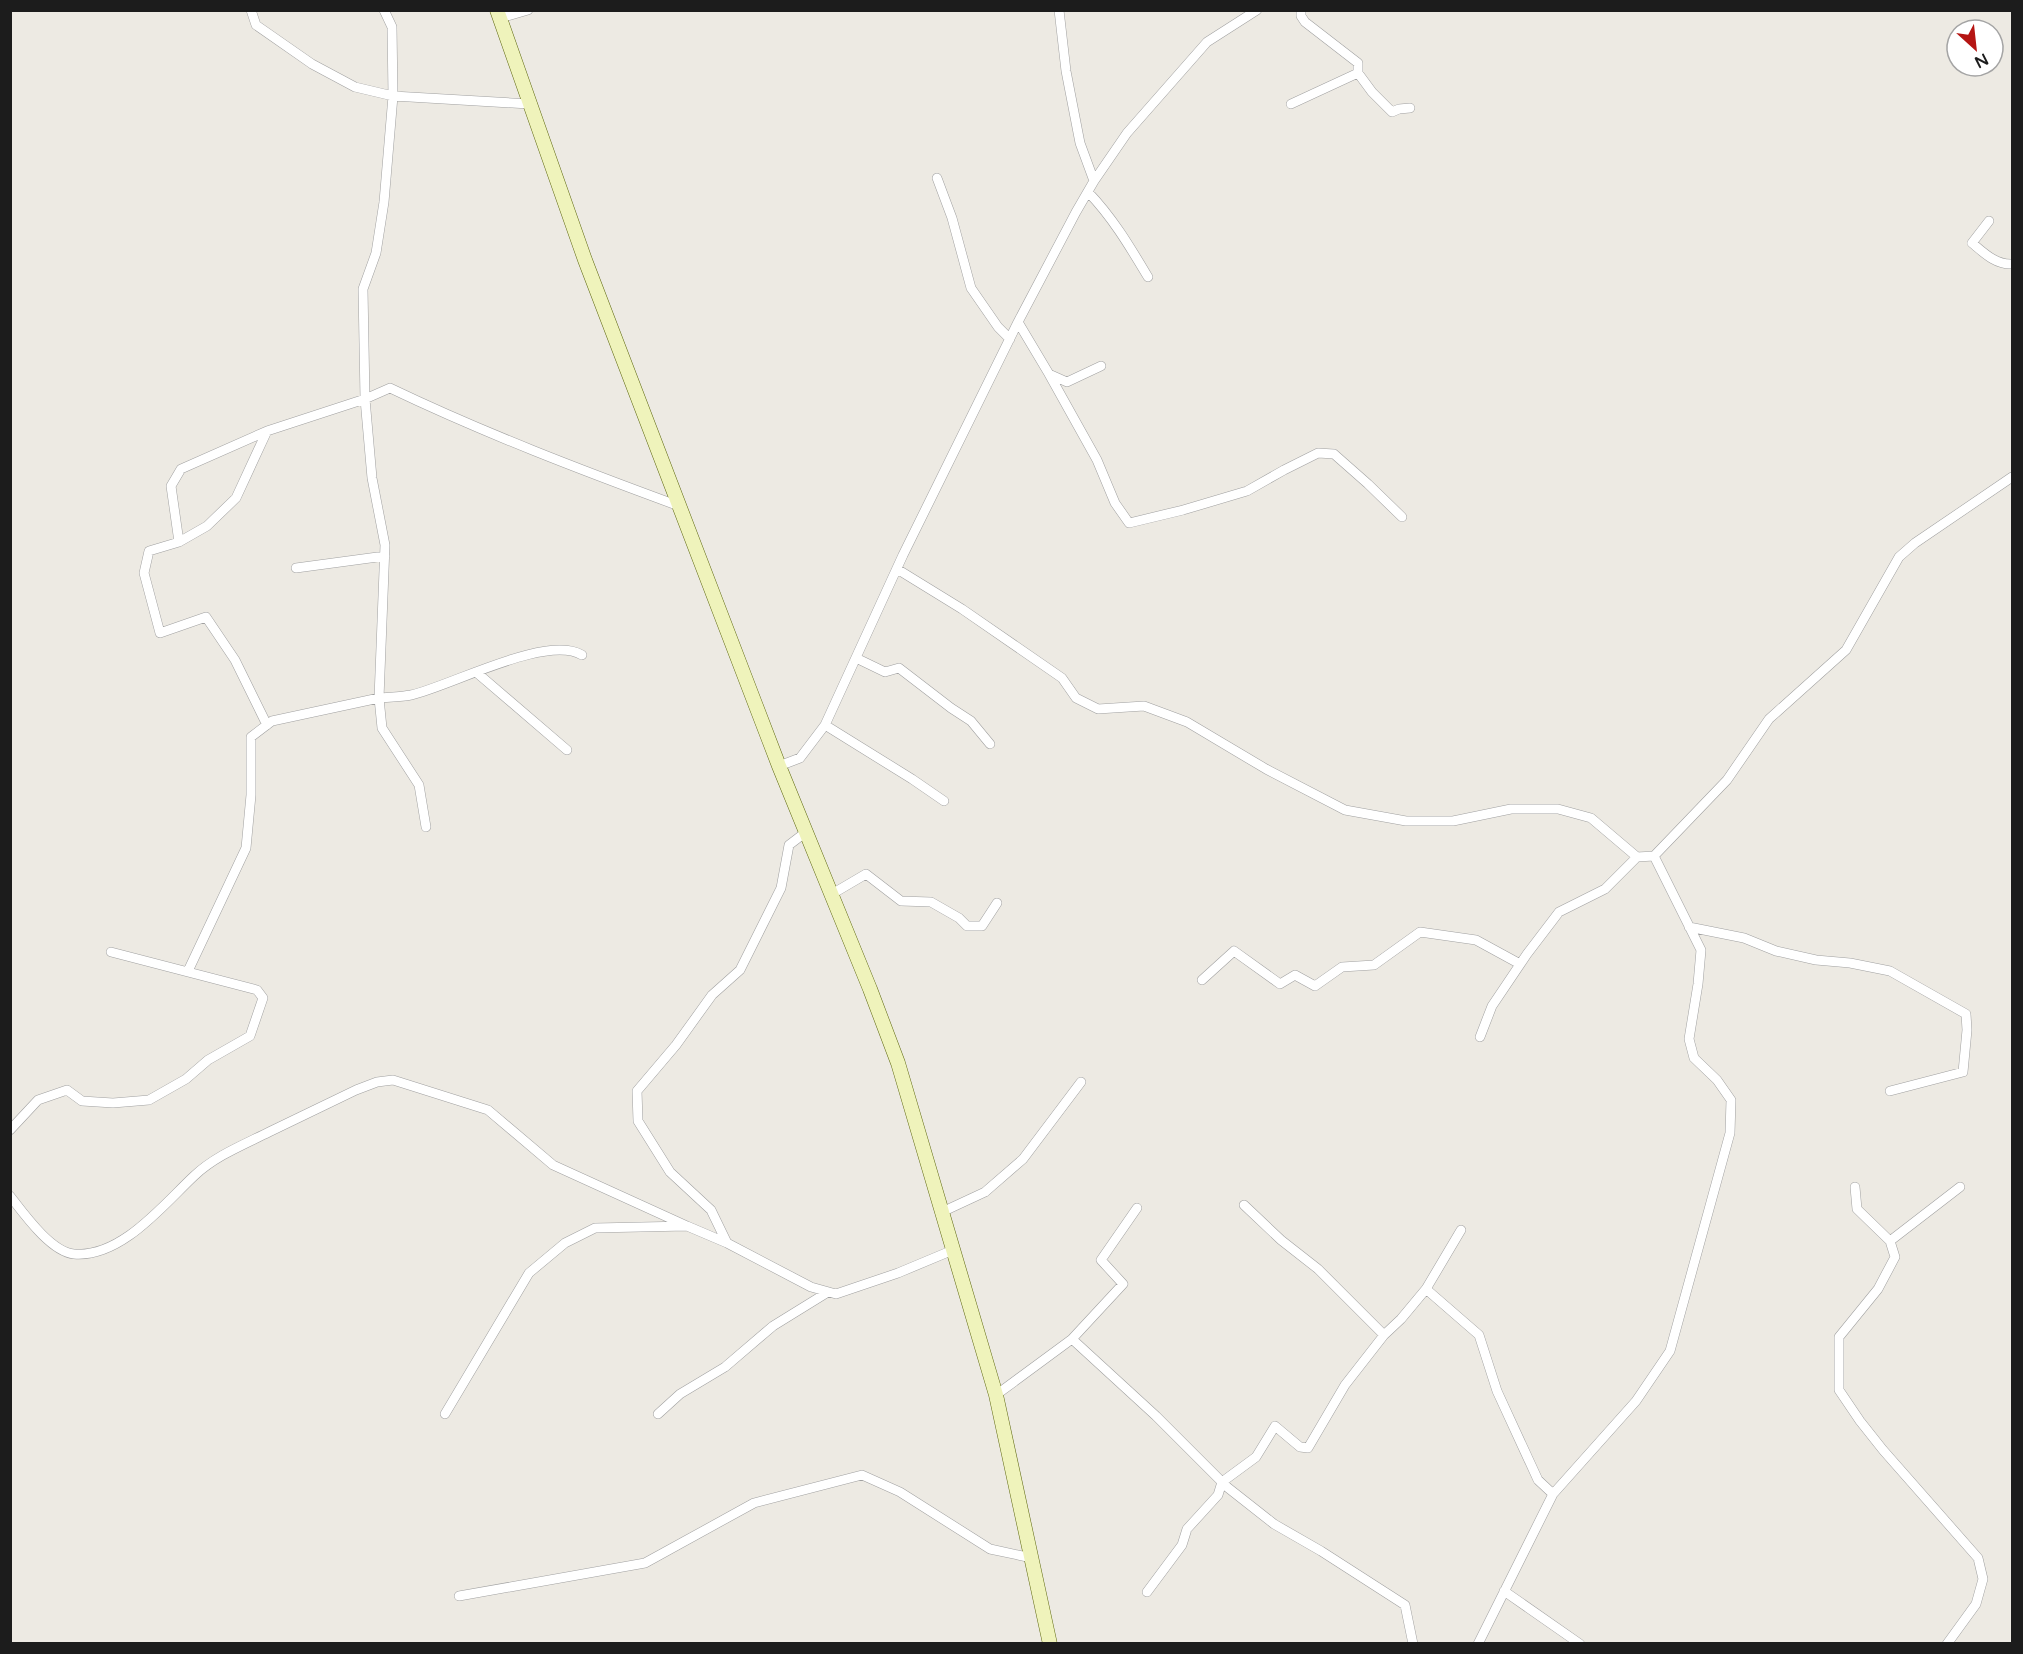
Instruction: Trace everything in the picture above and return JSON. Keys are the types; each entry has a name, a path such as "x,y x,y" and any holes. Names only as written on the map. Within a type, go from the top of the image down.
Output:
{"main road":[{"path":"498,14 585,260 779,766 898,1063 996,1395 1050,1644"}],"street":[{"path":"251,10 256,25 312,64 355,87 393,96 529,104"},
{"path":"384,10 392,27 393,96 384,202 376,253 363,289 365,399 372,478 385,545 379,698 382,728 419,785 426,827"},
{"path":"498,14 528,10"},
{"path":"1059,10 1066,71 1080,143 1094,181"},
{"path":"779,766 800,758 825,725 897,569 1018,322 1094,181 1127,133 1207,42 1257,10"},
{"path":"1301,10 1301,16 1305,22 1358,63 1358,73 1372,92 1392,112 1410,108"},
{"path":"1291,104 1358,73"},
{"path":"937,178 952,218 971,288 998,327 1010,339"},
{"path":"1088,192 1121,231 1149,277"},
{"path":"1989,221 1972,243 1991,258 2013,264"},
{"path":"1018,322 1097,460 1115,503 1129,523 1247,491 1318,453 1334,454 1402,517"},
{"path":"1049,374 1067,382 1101,366"},
{"path":"179,542 171,486 181,469 267,431 365,399 390,388 516,445 679,506"},
{"path":"267,431 236,498 207,526 179,542 149,551 144,573 160,633 206,617 235,660 267,725"},
{"path":"1480,1037 1492,1006 1558,912 1605,889 1637,857 1654,856 1726,780 1769,719 1846,650 1899,557 1915,543 2013,477"},
{"path":"296,568 385,556"},
{"path":"897,569 962,609 1062,678 1076,698 1098,709 1144,706 1187,722 1266,769 1345,810 1406,821 1453,820 1511,809 1558,809 1591,818 1637,857"},
{"path":"188,971 246,848 251,795 251,737 272,721 379,698 411,695 516,659 556,649 573,650 582,655"},
{"path":"856,658 885,672 899,668 971,721 990,744"},
{"path":"476,672 567,750"},
{"path":"825,725 912,778 944,801"},
{"path":"727,1243 711,1210 670,1172 638,1121 637,1091 676,1045 712,995 740,970 781,888 789,845 806,832"},
{"path":"1478,1644 1553,1494 1636,1401 1670,1351 1730,1133 1731,1100 1717,1080 1694,1058 1689,1039 1701,950 1654,856"},
{"path":"832,894 866,874 901,901 931,902 959,918 967,926 982,926 997,903"},
{"path":"1689,927 1744,938 1776,951 1816,960 1850,963 1890,971 1966,1014 1967,1030 1963,1072 1890,1091"},
{"path":"1202,980 1234,951 1280,984 1295,975 1315,986 1342,967 1374,965 1420,932 1476,940 1520,964"},
{"path":"10,1130 38,1100 67,1090 82,1101 113,1103 149,1100 186,1079 208,1060 250,1036 263,999 258,990 111,952"},
{"path":"10,1196 43,1235 62,1250 73,1254 94,1253 119,1242 151,1218 195,1175 227,1152 356,1090 377,1082 393,1080 488,1110 553,1165 727,1243 811,1287 836,1293 898,1273 953,1250"},
{"path":"942,1212 985,1192 1023,1158 1081,1082"},
{"path":"1855,1187 1857,1209 1890,1241 1895,1257 1878,1289 1839,1336 1839,1390 1883,1450 1977,1558 1983,1579 1976,1605 1947,1644"},
{"path":"1890,1241 1960,1187"},
{"path":"1244,1205 1281,1240 1318,1269 1384,1335"},
{"path":"996,1395 1072,1339 1123,1284 1101,1260 1137,1208"},
{"path":"445,1414 529,1274 565,1243 595,1228 687,1226"},
{"path":"1147,1592 1182,1545 1187,1529 1218,1495 1222,1482 1256,1457 1275,1426 1300,1448 1308,1448 1345,1385 1384,1335 1426,1289 1461,1230"},
{"path":"1426,1289 1479,1335 1497,1391 1510,1421 1538,1480 1553,1494"},
{"path":"658,1414 680,1394 725,1367 773,1326 828,1292"},
{"path":"1072,1339 1156,1416 1222,1482 1274,1524 1405,1605 1413,1644"},
{"path":"459,1596 645,1563 754,1503 862,1475 900,1492 990,1549 1032,1558"},
{"path":"1504,1591 1580,1644"}]}
